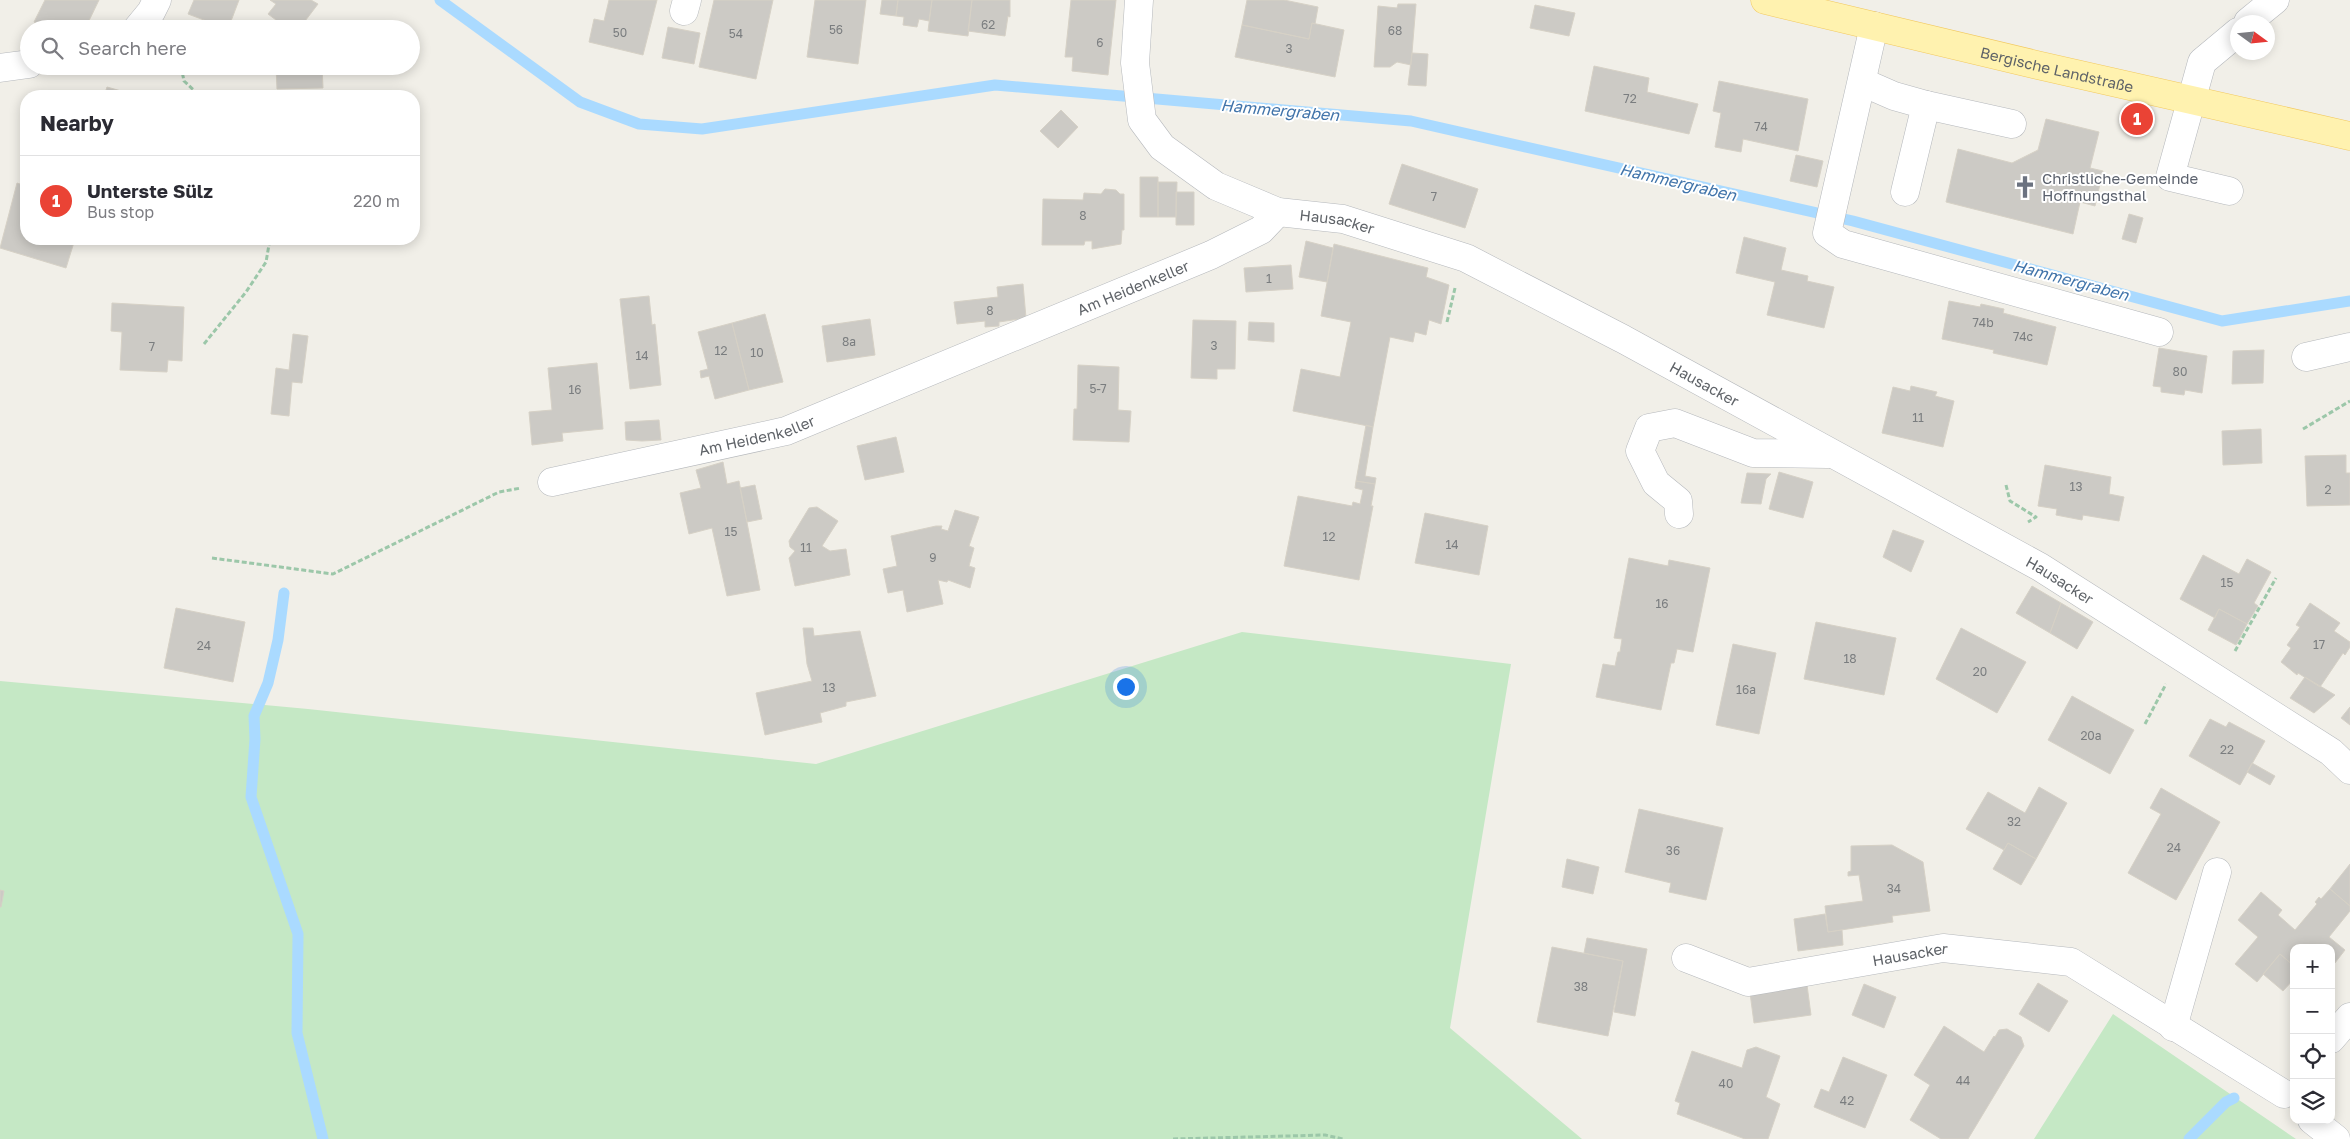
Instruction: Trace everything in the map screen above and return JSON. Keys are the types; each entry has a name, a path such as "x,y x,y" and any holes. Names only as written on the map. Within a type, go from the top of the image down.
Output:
{"main road":[{"name":"Bergische Landstraße","path":"1769,0 2350,136"}],"street":[{"path":"144,20 157,0"},
{"name":"Hausacker","path":"1139,0 1135,63 1142,120 1162,147 1216,186 1278,212 1343,219 1466,258 1623,339 2040,567 2331,752 2350,770"},
{"path":"2257,15 2275,0"},
{"path":"1874,26 1827,233 1843,244 2159,332"},
{"path":"2229,191 2170,177 2202,62 2230,39"},
{"path":"0,68 20,65"},
{"path":"1862,82 1894,96 2012,124"},
{"path":"1905,192 1926,104"},
{"name":"Am Heidenkeller","path":"552,482 786,431 1211,255 1261,230 1278,212"},
{"path":"2306,357 2350,347"},
{"path":"1679,514 1678,501 1656,483 1640,451 1649,428 1676,423 1753,453 1832,454"},
{"path":"2173,1027 2217,872"},
{"name":"Hausacker","path":"1686,958 1748,982 1943,948 2071,962 2173,1027 2290,1094"},
{"path":"2335,1034 2350,1017"},
{"path":"2317,1124 2336,1139"}],"path":[{"path":"183,75 184,82 193,90"},
{"path":"204,344 246,292 266,262 269,245"},
{"path":"1447,322 1457,279"},
{"path":"2304,429 2350,401"},
{"path":"212,558 333,574 499,492 552,482"},
{"path":"2006,484 2010,501 2036,517 2023,525"},
{"path":"2236,651 2276,578"},
{"path":"2145,724 2169,679"},
{"path":"1173,1139 1325,1135 1343,1139"}],"green space":[{"path":"1242,632 1511,664 1450,1028 1582,1139 0,1139 0,681 308,709 816,764"},
{"path":"2113,1014 2296,1139 2034,1139"}],"building":[{"path":"45,0 99,0 89,20 35,20"},
{"path":"194,0 239,0 231,20 204,20 188,14"},
{"path":"270,0 311,0 318,4 306,20 276,20 268,14 276,4"},
{"path":"609,0 657,0 643,55 589,42 594,19 604,21"},
{"path":"714,0 773,0 756,79 699,67"},
{"path":"815,0 866,0 858,64 807,57"},
{"path":"882,0 898,0 896,16 880,14"},
{"path":"898,0 932,0 929,21 919,19 917,27 903,25 904,17 896,16"},
{"path":"932,0 972,0 968,36 928,31"},
{"path":"972,0 1010,0 1010,17 1008,16 1005,36 968,31"},
{"path":"1071,0 1116,0 1108,75 1072,71 1073,57 1065,57"},
{"path":"1247,0 1284,0 1318,7 1315,24 1312,23 1309,39 1242,25"},
{"path":"1398,4 1416,4 1411,65 1397,62 1390,67 1374,67 1378,6 1397,8"},
{"path":"1535,5 1575,13 1569,36 1530,28"},
{"path":"1312,23 1344,30 1335,77 1235,57 1242,25 1309,39"},
{"path":"668,27 700,33 694,64 662,58"},
{"path":"1412,53 1428,54 1426,86 1408,85"},
{"path":"1594,66 1649,78 1647,92 1698,104 1689,134 1585,111"},
{"path":"276,75 322,75 323,88 277,89"},
{"path":"1719,81 1808,99 1798,151 1743,139 1741,152 1715,147 1721,113 1713,111"},
{"path":"107,87 118,90 106,90"},
{"path":"1061,110 1078,127 1058,148 1040,131"},
{"name":"Christliche-Gemeinde Hoffnungsthal","path":"2046,119 2099,132 2090,168 2103,171 2095,206 2080,202 2073,234 1946,202 1958,149 2012,163 2038,150"},
{"path":"1796,155 1823,161 1817,187 1790,181"},
{"path":"1402,164 1478,189 1465,228 1389,204"},
{"path":"1140,177 1158,177 1158,217 1140,217"},
{"path":"1158,182 1177,182 1176,217 1158,217"},
{"path":"17,183 20,184 20,245 73,245 66,268 0,248"},
{"path":"1105,189 1116,190 1120,194 1124,194 1124,230 1122,230 1121,244 1092,249 1092,241 1085,241 1084,245 1042,245 1043,199 1083,200 1084,193 1101,194"},
{"path":"1176,192 1194,192 1194,225 1176,225"},
{"path":"2129,214 2143,218 2136,243 2122,239"},
{"path":"1744,237 1786,248 1781,270 1808,276 1807,281 1834,287 1824,328 1767,315 1775,282 1736,273"},
{"path":"1306,241 1333,248 1327,282 1299,277"},
{"path":"1334,244 1428,268 1426,277 1449,285 1441,324 1429,320 1426,335 1415,332 1413,342 1390,337 1373,427 1293,411 1301,369 1340,377 1351,322 1321,316"},
{"path":"1291,265 1293,289 1246,292 1244,268"},
{"path":"1023,284 1026,318 999,322 999,326 985,327 985,321 957,324 954,302 998,297 997,287"},
{"path":"649,296 652,325 655,324 661,385 630,389 620,299"},
{"path":"1949,301 1980,307 1981,304 2004,309 2003,313 2056,327 2047,365 1993,353 1994,350 1942,339"},
{"path":"112,303 184,307 182,361 168,360 167,372 120,370 122,332 111,331"},
{"path":"765,314 783,382 749,390 732,323"},
{"path":"870,319 875,355 827,362 822,326"},
{"path":"1193,320 1236,321 1235,369 1217,369 1217,379 1191,378"},
{"path":"1249,322 1274,323 1274,342 1248,340"},
{"path":"732,323 749,390 715,399 709,376 701,378 700,371 708,369 698,332"},
{"path":"293,334 308,336 302,383 292,382 289,416 271,414 276,368 289,370"},
{"path":"2159,348 2207,356 2202,393 2185,390 2184,395 2161,392 2161,387 2153,386"},
{"path":"2264,350 2263,383 2232,384 2233,351"},
{"path":"597,363 603,429 562,433 563,441 532,445 529,412 552,410 548,368"},
{"path":"1078,365 1119,367 1118,410 1131,411 1129,442 1073,440 1074,409 1077,409"},
{"path":"1911,386 1937,392 1935,396 1954,401 1943,447 1882,433 1893,387 1910,391"},
{"path":"659,420 661,440 626,440 625,422"},
{"path":"1366,425 1373,427 1365,476 1376,478 1375,484 1356,481"},
{"path":"2261,429 2262,463 2223,465 2222,431"},
{"path":"896,437 904,472 865,480 857,446"},
{"path":"2346,455 2346,473 2350,473 2350,505 2307,506 2305,456"},
{"path":"723,462 727,484 739,481 760,590 727,596 712,528 689,534 680,493 701,488 696,470"},
{"path":"2045,465 2111,477 2109,494 2124,497 2119,521 2083,515 2082,520 2056,515 2057,509 2038,506"},
{"path":"1779,472 1813,482 1803,518 1769,509"},
{"path":"1747,473 1771,474 1766,479 1761,504 1741,503"},
{"path":"1356,481 1375,484 1371,506 1373,506 1359,580 1284,566 1298,496 1352,506 1353,502 1360,504 1363,490 1355,488"},
{"path":"755,485 762,519 747,522 740,488"},
{"path":"817,507 838,521 822,546 830,551 846,549 850,575 795,586 789,558 795,551 790,547 789,541 809,508"},
{"path":"955,510 979,517 969,546 974,548 969,566 975,568 970,588 948,580 947,582 938,580 943,604 907,612 903,590 888,593 883,569 897,566 891,536 936,526 942,526 941,529 948,531"},
{"path":"1425,513 1488,526 1479,575 1415,563"},
{"path":"1893,530 1924,541 1911,572 1883,557"},
{"path":"2203,555 2239,574 2247,559 2271,572 2254,603 2258,606 2247,624 2219,609 2215,618 2180,599"},
{"path":"1629,558 1668,566 1669,560 1710,568 1693,652 1677,649 1674,663 1671,663 1661,710 1596,697 1603,664 1615,666 1618,652 1620,652 1622,639 1614,638"},
{"path":"2032,586 2061,603 2050,633 2016,613"},
{"path":"2061,603 2093,622 2077,649 2050,633"},
{"path":"2310,603 2340,623 2334,631 2350,642 2350,647 2345,655 2343,653 2320,687 2298,673 2297,675 2281,662 2291,648 2287,645 2300,627 2296,625"},
{"path":"176,608 245,622 233,682 164,668"},
{"path":"2219,609 2247,624 2236,645 2208,630"},
{"path":"1816,622 1896,638 1884,695 1804,679"},
{"path":"803,628 813,628 814,636 860,631 876,696 846,702 846,706 820,713 822,722 765,735 756,693 812,681 807,664"},
{"path":"1961,628 2026,662 1997,713 1936,679"},
{"path":"1733,644 1776,653 1759,734 1716,725"},
{"path":"2305,677 2335,695 2314,713 2290,698"},
{"path":"2072,696 2134,730 2110,774 2048,740"},
{"path":"2350,707 2350,725 2341,718"},
{"path":"2210,719 2226,727 2229,722 2265,741 2240,785 2189,756"},
{"path":"2252,763 2275,776 2270,785 2247,772"},
{"path":"2039,787 2067,803 2036,859 2008,843 2004,850 1966,829 1988,792 2025,813"},
{"path":"2161,788 2220,822 2176,900 2128,873 2161,814 2150,808"},
{"path":"1639,809 1723,828 1706,900 1669,892 1671,883 1625,872"},
{"path":"2008,843 2036,859 2021,885 1993,869"},
{"path":"1892,845 1923,862 1930,911 1892,916 1893,922 1828,932 1825,906 1863,901 1859,875 1848,876 1848,872 1851,871 1851,846"},
{"path":"1567,859 1599,867 1593,894 1562,887"},
{"path":"2350,864 2350,906 2330,889"},
{"path":"2330,889 2350,906 2350,911 2329,937 2345,950 2335,963 2335,944 2290,944 2290,963 2280,954 2257,982 2235,964 2258,937 2238,920 2261,892 2282,910 2278,915 2295,930 2317,904 2315,902 2319,897 2321,899"},
{"path":"0,890 4,891 1,907 0,907"},
{"path":"1825,914 1828,932 1842,930 1843,945 1798,951 1794,919"},
{"path":"1587,938 1647,949 1635,1016 1614,1012 1623,961 1584,953"},
{"path":"1552,947 1623,961 1608,1036 1537,1022"},
{"path":"2280,954 2290,963 2290,983 2283,991 2263,974"},
{"path":"2038,983 2068,1001 2049,1032 2019,1014"},
{"path":"1864,984 1896,997 1884,1028 1852,1015"},
{"path":"1807,985 1811,1015 1754,1023 1750,993"},
{"path":"1944,1026 1984,1052 1999,1030 2007,1029 2021,1037 2024,1046 1968,1139 1941,1139 1910,1120 1930,1085 1914,1075"},
{"path":"1756,1047 1780,1056 1766,1097 1780,1104 1768,1139 1745,1139 1677,1114 1680,1103 1675,1101 1692,1051 1742,1068 1747,1050"},
{"path":"1843,1057 1887,1075 1865,1128 1814,1107 1821,1089 1829,1092"}],"waterway":[{"name":"Hammergraben","path":"440,0 580,102 639,124 702,129 995,85 1411,121 1853,221 2222,321 2350,301"},
{"path":"284,593 278,640 268,683 254,716 255,739 251,797 298,934 297,1033 323,1139"},
{"path":"2189,1139 2226,1102 2234,1098"}],"place":[{"name":"Unterste Sülz","path":"2137,119"},
{"name":"Christliche-Gemeinde Hoffnungsthal","path":"2025,187"}]}
